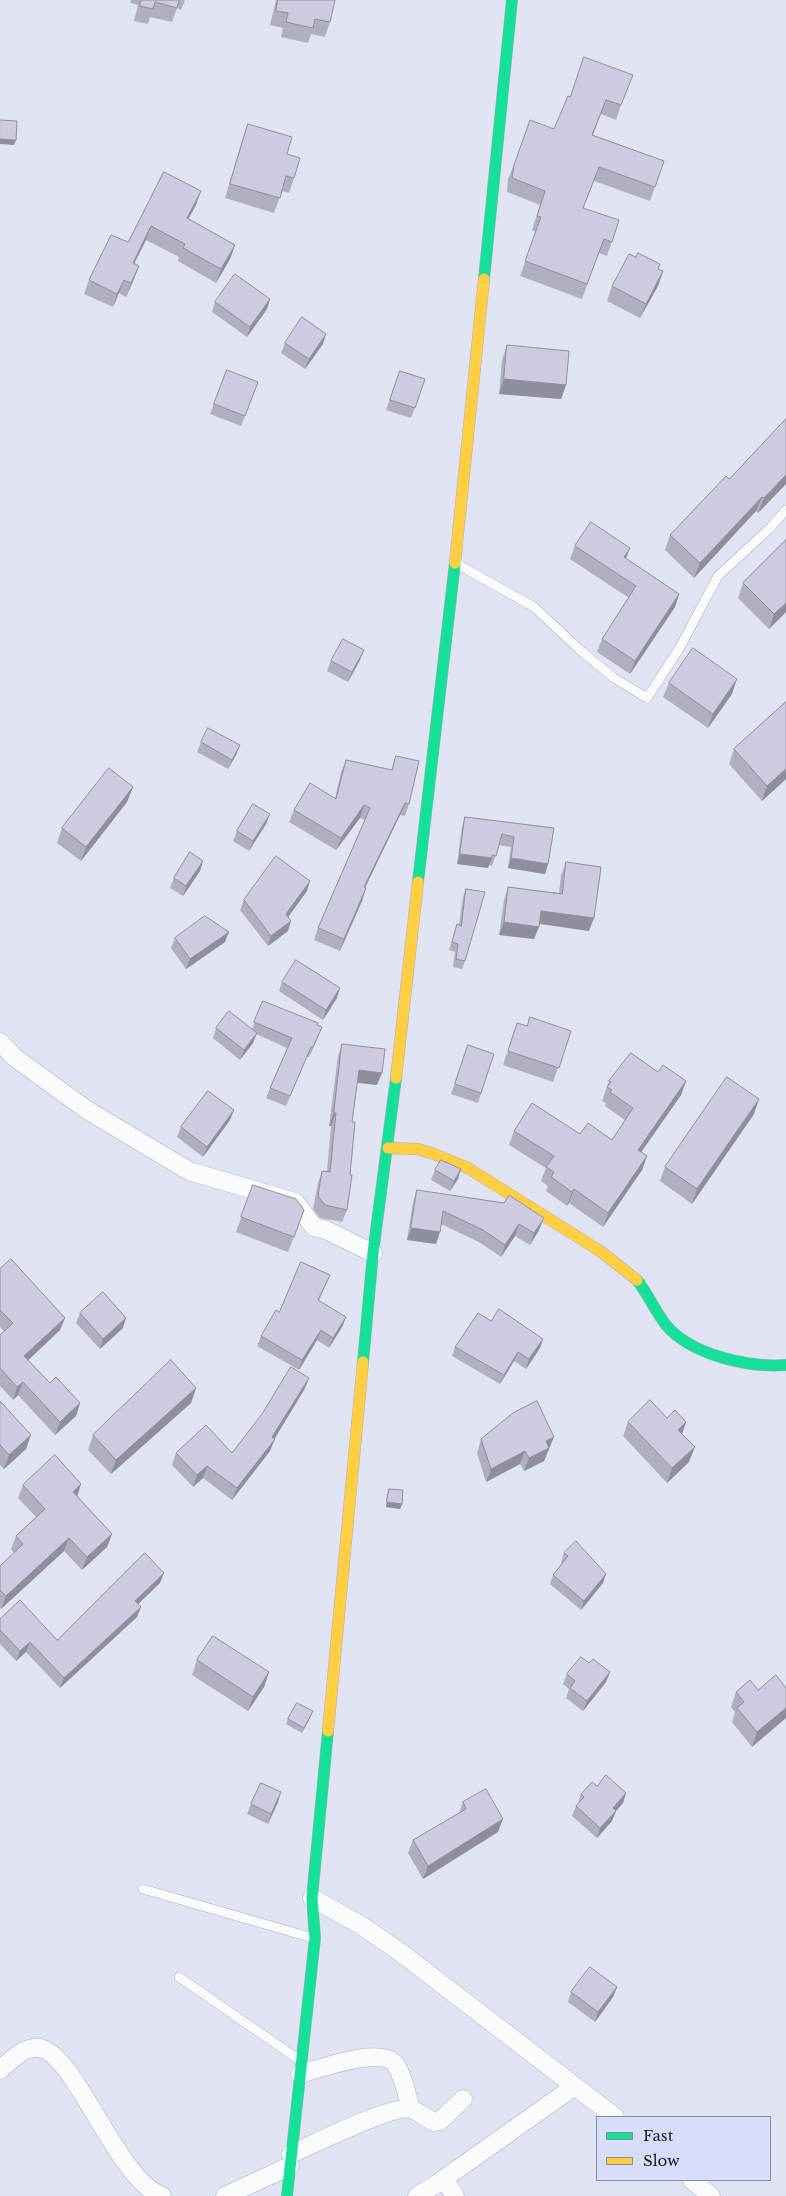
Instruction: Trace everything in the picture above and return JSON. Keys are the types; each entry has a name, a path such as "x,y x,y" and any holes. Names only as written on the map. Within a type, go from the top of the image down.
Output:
{"street":[{"path":"287,2196 315,1938 312,1898 372,1253 388,1148 455,563 512,0"},
{"path":"0,1042 14,1058 87,1110 189,1171 295,1202 314,1227 326,1230 372,1253"},
{"path":"388,1148 417,1149 446,1158 492,1183 594,1247 632,1275 643,1287 668,1328 690,1344 758,1366 786,1365"},
{"path":"312,1898 359,1924 400,1952 614,2116"},
{"path":"0,2070 30,2048 40,2048 50,2052 65,2068 131,2171 152,2192 162,2196"},
{"path":"300,2068 371,2056 386,2058 395,2063 400,2073 411,2110"},
{"path":"417,2196 575,2086"},
{"path":"225,2196 291,2160 379,2116 399,2109 411,2110 435,2122 440,2121 464,2099"},
{"path":"444,2179 455,2196"},
{"path":"693,2181 711,2196"}],"lane":[{"path":"455,563 534,606 580,650 614,678 647,698 679,649 718,576 786,510"},
{"path":"143,1889 315,1938"},
{"path":"179,1976 300,2068"}],"building":[{"path":"141,0 179,0 177,8 155,2 153,9 140,6"},
{"path":"278,0 335,0 330,22 315,19 313,28 286,22 288,13 276,11"},
{"path":"584,57 633,75 621,105 606,100 592,135 664,161 655,187 599,167 583,208 619,220 612,242 604,239 587,284 525,261 541,217 537,216 545,191 512,178 514,165 530,120 554,129 568,96 570,97"},
{"path":"0,120 17,121 16,140 0,139"},
{"path":"248,124 292,137 287,154 300,158 294,178 286,176 280,198 230,184"},
{"path":"164,172 201,191 187,218 235,245 221,269 183,248 185,244 151,226 133,263 139,266 131,283 124,280 117,294 89,280 111,235 128,242"},
{"path":"638,253 660,264 658,269 663,271 646,304 612,286 629,254 636,257"},
{"path":"235,274 270,299 250,327 215,302"},
{"path":"302,317 326,334 309,359 285,343"},
{"path":"507,345 569,351 566,385 504,379"},
{"path":"227,370 258,382 245,416 214,404"},
{"path":"400,371 425,379 415,408 390,400"},
{"path":"786,419 786,475 764,498 762,497 700,563 670,535 726,476 729,479"},
{"path":"591,522 630,548 624,557 679,594 635,661 602,639 636,586 575,546"},
{"path":"786,540 786,603 774,614 743,583"},
{"path":"343,639 364,650 352,672 331,661"},
{"path":"693,648 737,679 713,714 669,683"},
{"path":"786,702 786,769 767,786 734,749"},
{"path":"208,728 240,745 232,760 201,742"},
{"path":"396,756 419,761 409,804 405,803 364,887 366,888 344,939 318,928 370,808 364,805 341,838 294,810 310,783 336,799 346,760 392,770"},
{"path":"109,768 133,787 86,847 62,828"},
{"path":"253,804 270,814 253,841 237,831"},
{"path":"465,817 554,828 548,864 511,858 514,837 502,834 496,856 492,855 492,858 460,854"},
{"path":"190,852 203,861 186,886 174,878"},
{"path":"276,856 310,881 286,914 291,921 271,936 244,900"},
{"path":"566,862 601,867 594,918 541,911 539,927 504,922 508,887 562,894"},
{"path":"466,889 485,892 465,961 456,959 458,944 452,942 457,924 461,926"},
{"path":"205,916 229,932 190,959 175,938"},
{"path":"296,960 340,988 326,1010 282,982"},
{"path":"263,1001 318,1023 317,1025 322,1027 313,1047 311,1047 290,1096 270,1088 292,1038 254,1022"},
{"path":"229,1011 257,1033 244,1050 216,1028"},
{"path":"530,1017 571,1031 559,1068 508,1051 517,1023 527,1026"},
{"path":"342,1044 385,1049 382,1073 359,1070 352,1122 355,1122 350,1175 352,1175 347,1210 325,1205 318,1196 322,1171 330,1172 336,1113 334,1113"},
{"path":"468,1045 494,1054 481,1093 455,1084"},
{"path":"631,1053 658,1072 663,1065 686,1081 638,1150 647,1156 608,1213 574,1189 572,1192 551,1177 554,1172 546,1167 554,1156 514,1131 532,1103 580,1134 588,1123 612,1140 633,1108 610,1092 612,1090 607,1087 611,1082 609,1081"},
{"path":"727,1077 759,1099 697,1189 665,1167"},
{"path":"208,1091 234,1110 207,1147 181,1127"},
{"path":"441,1160 461,1169 454,1181 435,1170"},
{"path":"253,1185 296,1199 304,1210 294,1237 241,1217"},
{"path":"417,1190 504,1203 509,1195 544,1218 534,1233 519,1224 505,1245 483,1230 443,1211 440,1232 411,1228"},
{"path":"11,1259 65,1318 24,1356 50,1383 56,1377 80,1403 60,1422 23,1382 17,1387 0,1368 0,1335 13,1323 0,1310 0,1269"},
{"path":"301,1262 330,1275 318,1300 346,1317 333,1338 321,1330 302,1360 261,1336 276,1310 279,1312"},
{"path":"103,1292 126,1318 103,1339 80,1313"},
{"path":"499,1309 543,1339 529,1359 518,1352 504,1375 455,1347 478,1313 491,1321"},
{"path":"171,1360 196,1388 116,1460 93,1435"},
{"path":"291,1367 309,1378 272,1437 275,1439 237,1488 207,1466 197,1475 176,1453 206,1425 232,1453 262,1414"},
{"path":"650,1400 667,1418 675,1410 686,1422 678,1430 695,1447 672,1468 628,1422"},
{"path":"0,1401 31,1435 9,1455 0,1445"},
{"path":"537,1401 554,1437 546,1441 549,1448 529,1458 525,1451 491,1469 481,1439 513,1413"},
{"path":"55,1455 81,1484 73,1492 112,1534 87,1557 69,1538 6,1596 0,1590 0,1566 23,1544 16,1536 45,1509 23,1485"},
{"path":"389,1489 403,1490 402,1504 387,1502"},
{"path":"576,1541 606,1574 584,1601 553,1575 568,1556 564,1553"},
{"path":"145,1553 164,1573 135,1601 141,1607 64,1678 30,1642 20,1651 0,1630 0,1619 20,1600 57,1640"},
{"path":"213,1636 269,1672 253,1697 197,1660"},
{"path":"581,1657 589,1663 593,1659 610,1672 587,1701 570,1688 575,1681 567,1674"},
{"path":"776,1675 786,1688 786,1708 757,1732 737,1708 744,1702 736,1692 750,1680 758,1690"},
{"path":"297,1703 313,1711 304,1728 288,1719"},
{"path":"606,1775 626,1793 613,1808 616,1811 600,1828 576,1806 584,1797 581,1794 592,1782 597,1786"},
{"path":"261,1783 281,1792 271,1814 251,1804"},
{"path":"486,1789 503,1819 428,1866 413,1840 466,1809 463,1802"},
{"path":"590,1967 617,1987 598,2012 571,1992"}],"traffic: fast":[{"path":"484,279 512,0"},
{"path":"418,882 455,563"},
{"path":"363,1362 373,1253 396,1078"},
{"path":"637,1280 666,1325 690,1344 705,1352 738,1362 786,1365"},
{"path":"287,2196 315,1938 312,1898 328,1731"}],"traffic: slow":[{"path":"455,563 484,279"},
{"path":"396,1078 418,882"},
{"path":"388,1148 418,1149 468,1168 600,1251 637,1280"},
{"path":"328,1731 363,1362"}]}
